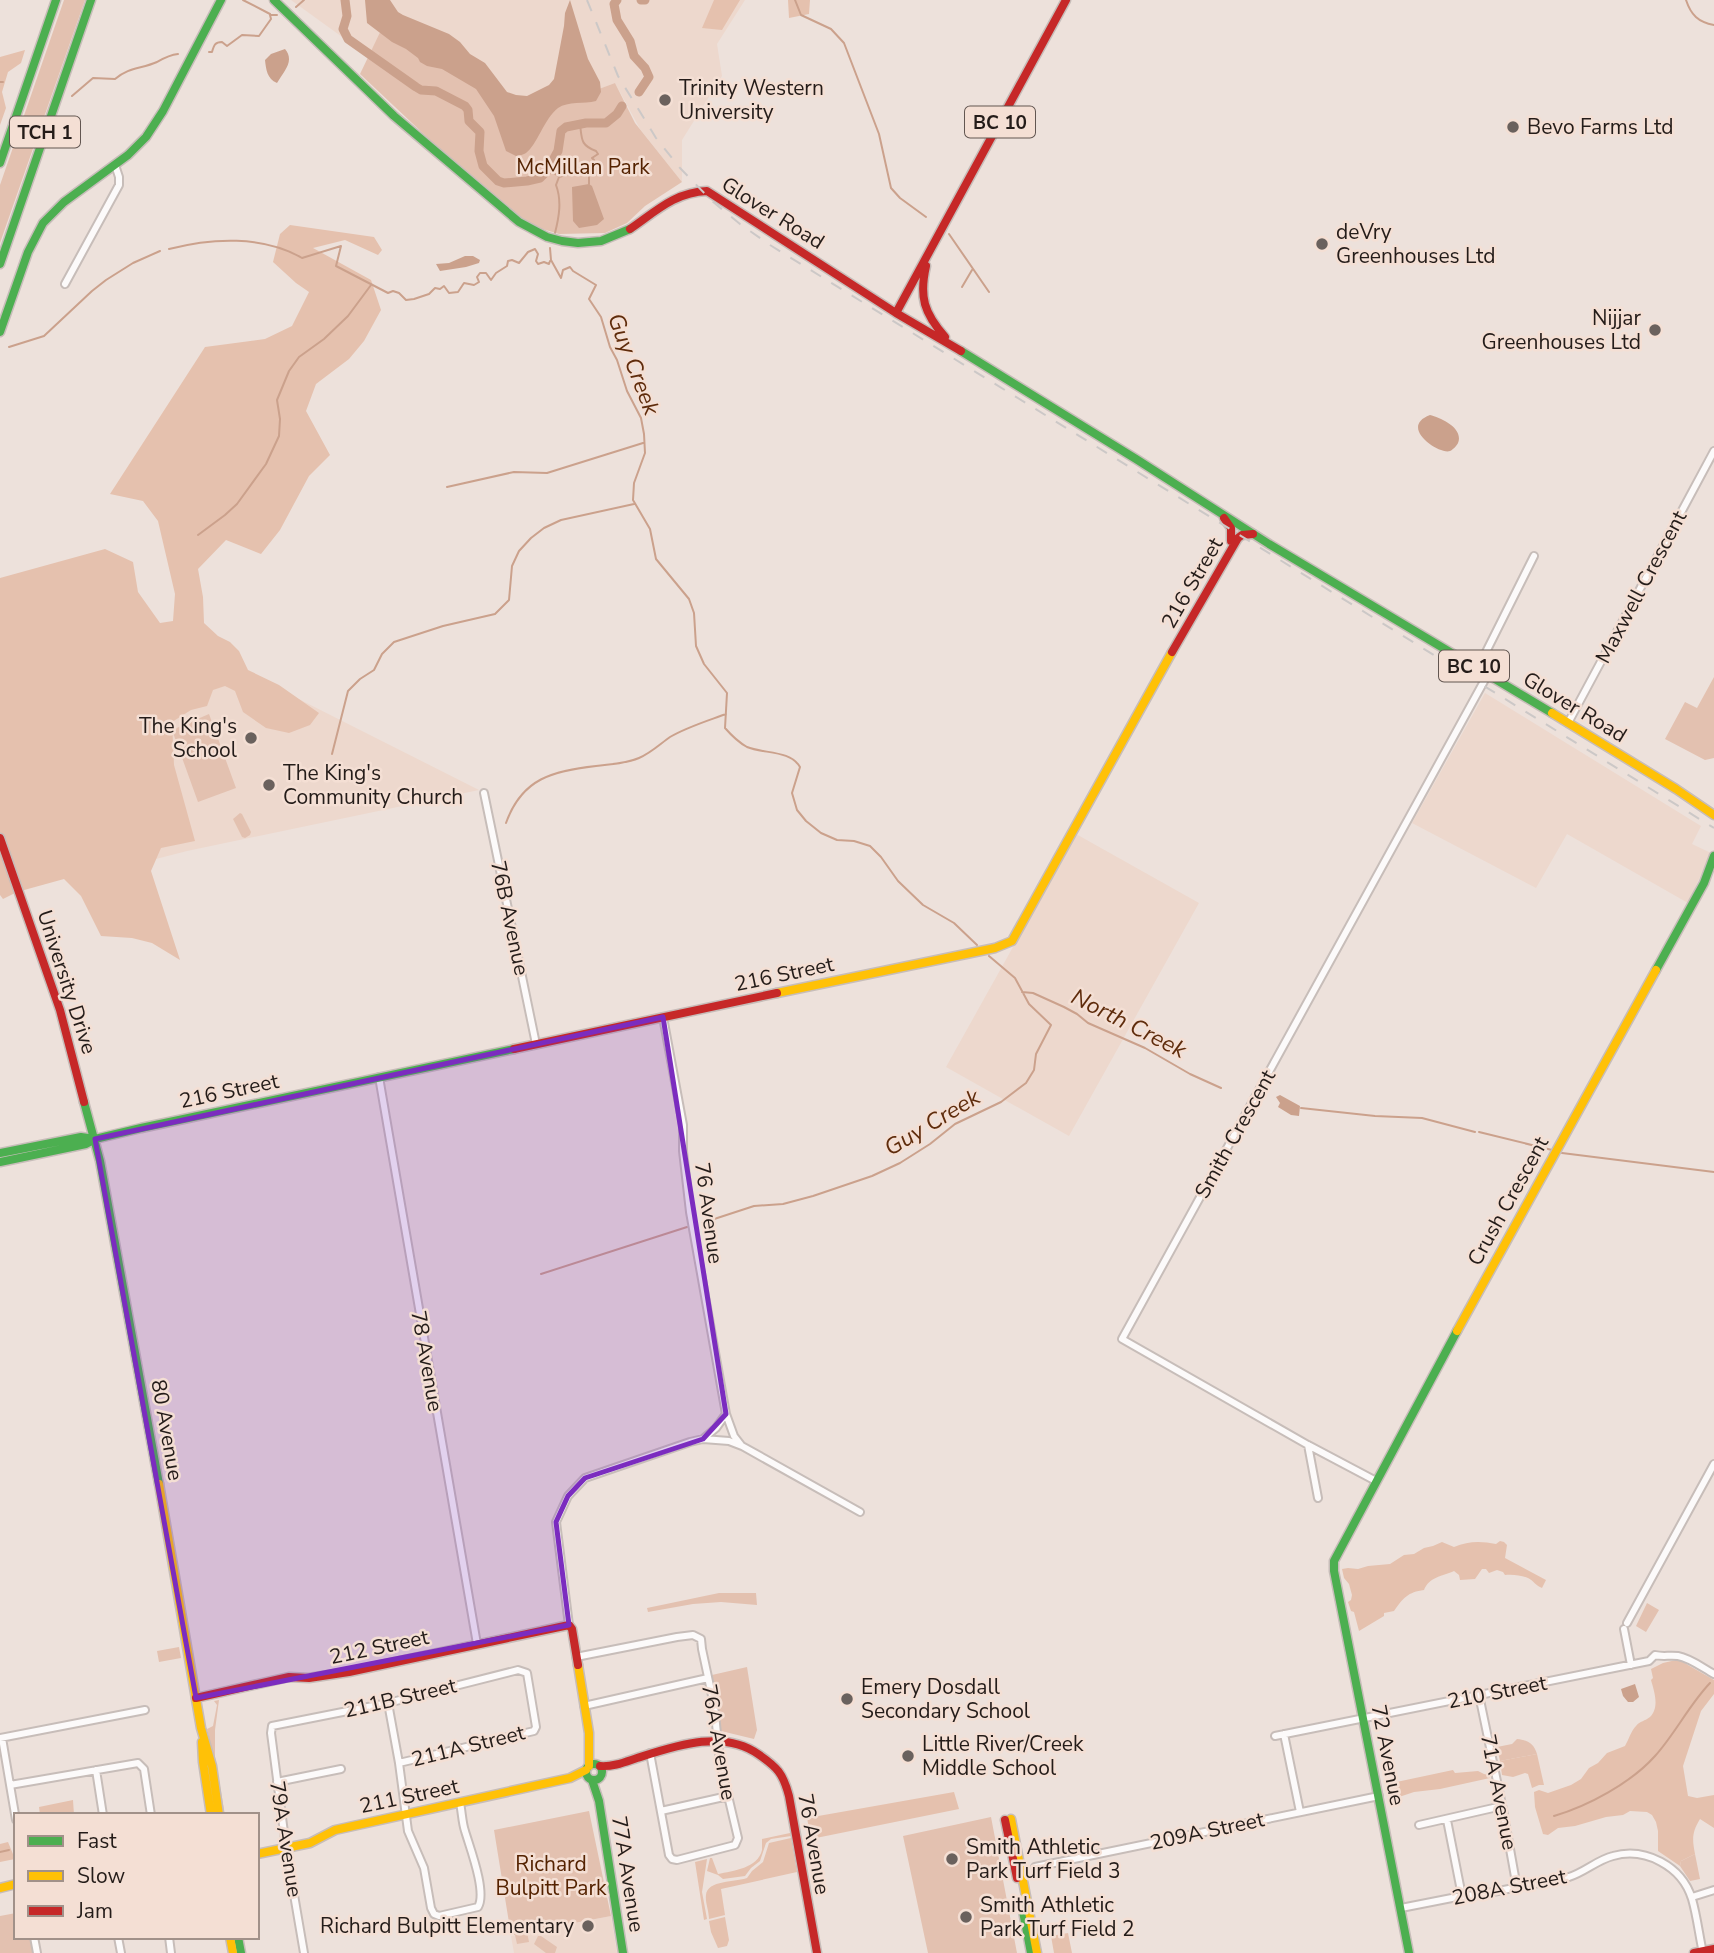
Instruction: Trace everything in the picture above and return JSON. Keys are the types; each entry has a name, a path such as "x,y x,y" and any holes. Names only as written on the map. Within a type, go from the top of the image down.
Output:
{"main road":[{"name":"TCH 1","path":"0,163 56,0"},
{"name":"TCH 1","path":"0,264 91,0"},
{"path":"0,332 28,252 43,223 64,202 134,150 152,128 219,0"},
{"name":"Glover Road","path":"274,0 432,149 515,220 535,233 563,242 598,242 624,233 669,200 707,191 895,313 1207,498 1251,530"},
{"name":"BC 10","path":"895,313 1066,0"},
{"path":"933,243 922,278 922,298 932,322 954,347"},
{"name":"Glover Road","path":"1136,458 1208,506 1354,589 1380,609 1714,814"},
{"path":"1208,506 1228,520 1233,532 1231,541"},
{"path":"1210,584 1237,532 1251,530"},
{"name":"216 Street","path":"0,1162 379,1077 995,948 1012,941 1210,584 1238,538 1251,530"},
{"name":"University Drive","path":"0,838 60,1010 95,1139"},
{"name":"Crush Crescent","path":"1334,1564 1487,1275 1704,883 1714,856"},
{"name":"216 Street","path":"0,1153 81,1137 95,1139"},
{"name":"80 Avenue","path":"95,1139 219,1813"},
{"name":"72 Avenue","path":"1334,1564 1409,1953"},
{"name":"212 Street","path":"196,1698 289,1677 309,1678 349,1672 569,1625"},
{"name":"77A Avenue","path":"569,1625 572,1629 623,1953"},
{"name":"80 Avenue","path":"201,1728 202,1762 211,1813"},
{"name":"211 Street","path":"259,1854 310,1843 335,1830 570,1778 650,1754 718,1740"},
{"name":"76 Avenue","path":"718,1740 747,1746 774,1765 783,1778 789,1796 817,1953"},
{"path":"1031,1953 1008,1819 1037,1953"},
{"path":"1700,1952 1714,1949"}],"street":[{"path":"65,284 119,185 115,165"},
{"name":"Maxwell Crescent","path":"1568,723 1714,452"},
{"path":"1478,668 1534,556"},
{"name":"Smith Crescent","path":"1376,1481 1122,1339 1488,674"},
{"name":"76B Avenue","path":"484,793 536,1044"},
{"name":"76 Avenue","path":"663,1017 683,1125 690,1212 726,1414 734,1436 742,1447"},
{"name":"78 Avenue","path":"379,1077 477,1644"},
{"path":"703,1439 716,1428 726,1414"},
{"path":"569,1625 556,1522 568,1496 585,1478 703,1439 729,1441 860,1511"},
{"path":"1308,1445 1318,1497"},
{"path":"1631,1664 1625,1626 1714,1464"},
{"name":"76A Avenue","path":"576,1657 677,1637 693,1635 701,1639 714,1705 720,1762 738,1838 736,1844 672,1860 661,1811"},
{"name":"210 Street","path":"1275,1736 1649,1661 1655,1655 1684,1658 1714,1674"},
{"name":"211B Street","path":"272,1726 388,1703 518,1670 526,1672 530,1680 536,1727"},
{"path":"584,1706 708,1678"},
{"name":"71A Avenue","path":"1479,1695 1503,1806 1517,1888"},
{"path":"388,1703 411,1839 424,1868 431,1908 439,1916 478,1907 481,1903 460,1803"},
{"path":"15,1813 1,1738 145,1710"},
{"name":"79A Avenue","path":"272,1726 286,1848 304,1953"},
{"name":"211A Street","path":"399,1763 534,1731 536,1727"},
{"path":"1284,1734 1300,1812"},
{"path":"650,1754 661,1811 728,1796"},
{"path":"10,1785 140,1764 144,1769 151,1813"},
{"path":"277,1782 341,1769"},
{"path":"96,1770 103,1813"},
{"name":"209A Street","path":"1035,1867 1379,1796"},
{"path":"1419,1825 1503,1806"},
{"path":"1447,1820 1462,1896"},
{"name":"208A Street","path":"1401,1908 1517,1888 1580,1873 1617,1855 1639,1854 1655,1858 1671,1868 1692,1896"},
{"path":"1700,1952 1692,1896 1714,1890"}],"highlighted area":[{"path":"663,1017 726,1414 703,1439 585,1478 568,1496 556,1522 569,1625 196,1698 95,1139"}],"shaded area":[{"name":"Trinity Western University","path":"291,0 745,0 717,44 722,76 682,140 682,182 640,129 615,83 526,116 372,55 356,47"},
{"path":"365,0 390,0 403,15 449,34 470,54 485,63 507,92 527,96 549,85 554,79 565,13 570,0 588,59 600,82 601,92 596,101 566,104 558,108 530,149 516,156 506,151 494,116 476,89 442,69 420,62 406,49 367,23"},
{"path":"714,0 740,0 722,30 702,28"},
{"path":"788,0 810,0 809,14 789,18"},
{"path":"285,49 289,62 277,83 269,76 265,60 271,54"},
{"path":"25,50 21,63 8,72 2,92 6,108 0,125 0,57"},
{"path":"589,184 604,219 597,225 579,228 573,221 572,187"},
{"path":"290,225 374,237 382,250 378,255 345,240 313,248 371,280 381,310 364,341 349,359 316,384 306,411 330,455 309,476 280,530 261,554 226,540 198,569 204,623 239,651 248,670 279,685 319,713 310,725 289,733 266,728 243,712 235,691 225,686 213,690 207,706 191,710 172,722 174,765 195,841 161,848 151,871 180,960 152,943 132,938 101,936 81,896 64,879 17,892 3,899 0,895 0,578 105,549 133,562 138,592 160,623 173,621 175,594 158,521 143,501 110,494 205,347 265,339 292,326 309,292 273,262 280,234"},
{"path":"465,256 473,256 480,260 479,263 440,271 436,264 449,263"},
{"path":"1430,415 1445,421 1458,433 1458,443 1451,450 1445,451 1430,445 1419,433 1421,420"},
{"name":"The King's School","path":"150,624 479,790 152,860"},
{"path":"1485,693 1701,826 1692,844 1711,853 1688,903 1567,834 1536,888 1412,823"},
{"path":"1076,834 1199,903 1069,1136 946,1067"},
{"path":"1280,1095 1300,1106 1299,1116 1291,1115 1278,1107 1280,1103 1276,1097"},
{"path":"1500,1541 1507,1545 1505,1558 1546,1580 1542,1588 1526,1577 1505,1575 1497,1570 1489,1573 1482,1569 1475,1579 1460,1580 1454,1571 1433,1580 1424,1590 1406,1596 1394,1611 1384,1613 1384,1616 1359,1631 1348,1602 1352,1595 1342,1569 1390,1564 1404,1555 1414,1554 1442,1542 1454,1547 1475,1542 1496,1544"},
{"path":"1676,1660 1714,1680 1714,1694 1701,1711 1683,1766 1688,1796 1697,1798 1714,1795 1714,1828 1700,1819 1693,1836 1695,1854 1681,1861 1680,1866 1658,1851 1656,1822 1647,1812 1630,1811 1623,1815 1558,1828 1548,1835 1543,1834 1535,1807 1534,1792 1539,1790 1548,1793 1571,1785 1581,1779 1589,1768 1607,1753 1625,1746 1634,1728 1650,1717 1655,1709 1651,1669"},
{"path":"1635,1684 1639,1697 1628,1702 1621,1689"},
{"path":"1537,1754 1544,1785 1532,1788 1528,1774 1525,1773 1513,1777 1502,1775 1500,1761"},
{"path":"1453,1770 1455,1773 1478,1771 1490,1778 1414,1792 1390,1800 1387,1784"},
{"path":"954,1792 959,1809 811,1839 807,1818"},
{"path":"73,1800 74,1813 40,1813 39,1807"},
{"path":"790,1833 791,1836 771,1839 766,1843 760,1861 745,1876 723,1879 707,1871 710,1858 718,1874 744,1868 760,1856 762,1839"},
{"path":"791,1838 797,1872 721,1889 725,1915 709,1919 706,1898 711,1887 747,1878 763,1862 769,1843"},
{"path":"8,1842 14,1859 0,1862 0,1844"},
{"path":"707,1859 702,1892 707,1919 704,1920 695,1862"},
{"name":"Richard Bulpitt Elementary","path":"611,1916 617,1953 514,1953 511,1936"},
{"path":"725,1917 729,1940 727,1946 718,1948 709,1921"},
{"path":"1068,1933 1072,1953 1054,1953 1051,1936"}],"green space":[{"path":"64,0 85,0 0,243 0,185"},
{"name":"McMillan Park","path":"385,22 526,116 615,83 635,123 682,182 645,206 627,223 605,233 559,234 536,227 515,214 464,172 360,74"},
{"path":"1714,677 1714,758 1705,760 1665,739 1685,702 1697,708"},
{"path":"209,714 236,788 198,802 172,730"},
{"path":"240,813 251,832 245,838 233,819"},
{"path":"719,1593 756,1593 757,1605 721,1602 648,1612 647,1608"},
{"path":"1647,1603 1659,1610 1646,1632 1636,1626"},
{"path":"179,1647 181,1658 159,1662 157,1651"},
{"path":"747,1667 757,1730 754,1739 721,1731 712,1675"},
{"path":"219,1700 215,1757 225,1813 207,1729 213,1726 217,1705 214,1701"},
{"path":"1517,1739 1530,1743 1537,1754 1500,1761 1497,1747 1512,1744"},
{"name":"Richard Bulpitt Park","path":"589,1811 611,1916 527,1932 529,1942 517,1944 515,1935 511,1935 494,1830"},
{"path":"991,1817 1017,1953 928,1953 903,1836"},
{"path":"1695,1854 1700,1879 1690,1881 1680,1866 1681,1861"},
{"path":"14,1913 14,1939 30,1939 33,1953 0,1953 0,1916"},
{"path":"538,1936 557,1947 555,1953 546,1953 534,1944"}],"waterway":[{"path":"243,0 270,14"},
{"path":"296,7 304,0"},
{"path":"345,0 347,16 343,29 348,39 421,90 436,91 465,106 469,121 480,132 479,151 483,166 498,181 504,183 540,178 558,151 561,131 566,127 586,123 606,123 622,106"},
{"path":"617,0 614,4 617,20 630,41 634,56 649,77 639,92"},
{"path":"795,0 801,15 831,29 844,43 879,134 891,188 926,217"},
{"path":"1686,0 1696,17 1714,25"},
{"path":"209,52 212,52 218,43 222,42 227,46 242,35 259,36 271,19 270,15 277,15"},
{"path":"72,96 93,78 115,79 130,70 178,54"},
{"path":"555,233 559,209 556,185 559,177 576,172 589,174 594,160 592,158 598,154 584,144 580,124"},
{"path":"547,171 558,176"},
{"path":"589,175 589,184"},
{"path":"949,234 989,292"},
{"name":"Guy Creek","path":"169,249 219,241 254,242 271,245 302,258 341,246 336,266 388,293 399,293 406,300 429,294 435,288 444,286 449,293 458,292 464,283 474,285 479,282 477,277 480,273 486,273 491,280 507,266 508,261 519,263 528,252 535,249 538,264 549,264 550,261"},
{"name":"Guy Creek","path":"550,248 551,260 561,278 563,270 570,267 596,285 589,299 601,317 627,391 641,418 644,434 645,453 634,483 633,500 650,529 656,559 689,599 694,613 696,646 704,664 727,693 725,728 747,747 783,755 796,762 800,767 792,793 797,810 806,821 821,833 837,840 870,846 898,881 923,905 954,923 977,945"},
{"name":"Guy Creek","path":"9,347 44,336 106,280 133,263 160,251"},
{"path":"962,287 972,270"},
{"path":"198,535 237,504 266,464 279,436 277,400 289,371 299,357 324,339 348,316 371,285"},
{"path":"447,487 514,472 547,473 643,443"},
{"path":"332,754 348,691 374,670 382,654 394,642 443,626 495,614 509,600 512,566 519,551 531,538 561,520 634,504"},
{"path":"506,823 521,796 530,787 553,774 634,760 648,754 677,733 726,714"},
{"name":"Guy Creek","path":"702,1223 754,1206 783,1204 813,1196 872,1176 900,1163 955,1124 1001,1102 1026,1083 1034,1070 1036,1054 1051,1025 1029,1004 1015,978 989,956"},
{"name":"North Creek","path":"1022,992 1033,993 1064,1007 1088,1023 1145,1048 1221,1088"},
{"name":"North Creek","path":"1301,1108 1422,1118 1475,1132"},
{"name":"North Creek","path":"1479,1132 1552,1150"},
{"name":"North Creek","path":"1562,1153 1714,1172"},
{"name":"Guy Creek","path":"541,1274 687,1227"},
{"path":"1554,1816 1608,1792 1645,1766 1710,1683"},
{"path":"0,1852 9,1850"}],"railway":[{"path":"587,0 618,76 656,138 712,201 740,224 1714,828"}],"traffic: fast":[{"path":"0,163 56,0"},
{"path":"0,264 91,0"},
{"path":"0,332 28,252 43,223 64,202 128,155 146,137 163,111 221,0"},
{"path":"274,0 394,116 519,222 547,237 578,243 601,241 630,229"},
{"path":"961,351 1269,544 1552,713"},
{"path":"1656,970 1704,883 1714,856"},
{"path":"0,1162 86,1144 95,1139 141,1128 514,1049"},
{"path":"84,1102 100,1161 159,1484"},
{"path":"0,1153 81,1137 95,1139"},
{"path":"1409,1953 1334,1561 1457,1331"},
{"path":"591,1764 597,1764 602,1772 600,1778 591,1780 586,1775 586,1769 591,1764"},
{"path":"592,1780 599,1801 623,1953"},
{"path":"1021,1901 1031,1953"},
{"path":"238,1939 241,1953"}],"traffic: slow":[{"path":"777,993 995,948 1012,941 1172,652"},
{"path":"1552,713 1714,815"},
{"path":"1457,1331 1656,970"},
{"path":"159,1484 201,1728 212,1766 219,1813"},
{"path":"578,1665 589,1733 589,1766"},
{"path":"202,1742 211,1813"},
{"path":"259,1854 310,1843 335,1830 570,1778 586,1770"},
{"path":"1011,1819 1037,1953"},
{"path":"0,1888 14,1884"},
{"path":"230,1939 233,1953"}],"traffic: jam":[{"path":"961,351 896,313 1066,0"},
{"path":"630,229 675,199 707,191 896,313"},
{"path":"926,266 923,287 925,304 932,320 945,337"},
{"path":"1224,518 1231,528 1231,541"},
{"path":"1172,652 1238,538 1253,534"},
{"path":"0,838 60,1010 84,1102"},
{"path":"514,1049 777,993"},
{"path":"196,1698 289,1677 309,1678 349,1672 569,1625 578,1665"},
{"path":"600,1766 619,1764 683,1745 714,1741 730,1742 744,1747 770,1763 782,1776 789,1796 817,1953"},
{"path":"1005,1820 1017,1878"},
{"path":"1694,1953 1714,1949"}],"place":[{"name":"Trinity Western University","path":"665,100"},
{"name":"Bevo Farms Ltd","path":"1513,127"},
{"name":"deVry Greenhouses Ltd","path":"1322,244"},
{"name":"Nijjar Greenhouses Ltd","path":"1655,330"},
{"name":"The King's School","path":"251,738"},
{"name":"The King's Community Church","path":"269,785"},
{"name":"Emery Dosdall Secondary School","path":"847,1699"},
{"name":"Little River/Creek Middle School","path":"908,1756"},
{"name":"Smith Athletic Park Turf Field 3","path":"952,1859"},
{"name":"Smith Athletic Park Turf Field 2","path":"966,1917"},
{"name":"Richard Bulpitt Elementary","path":"588,1926"}]}
